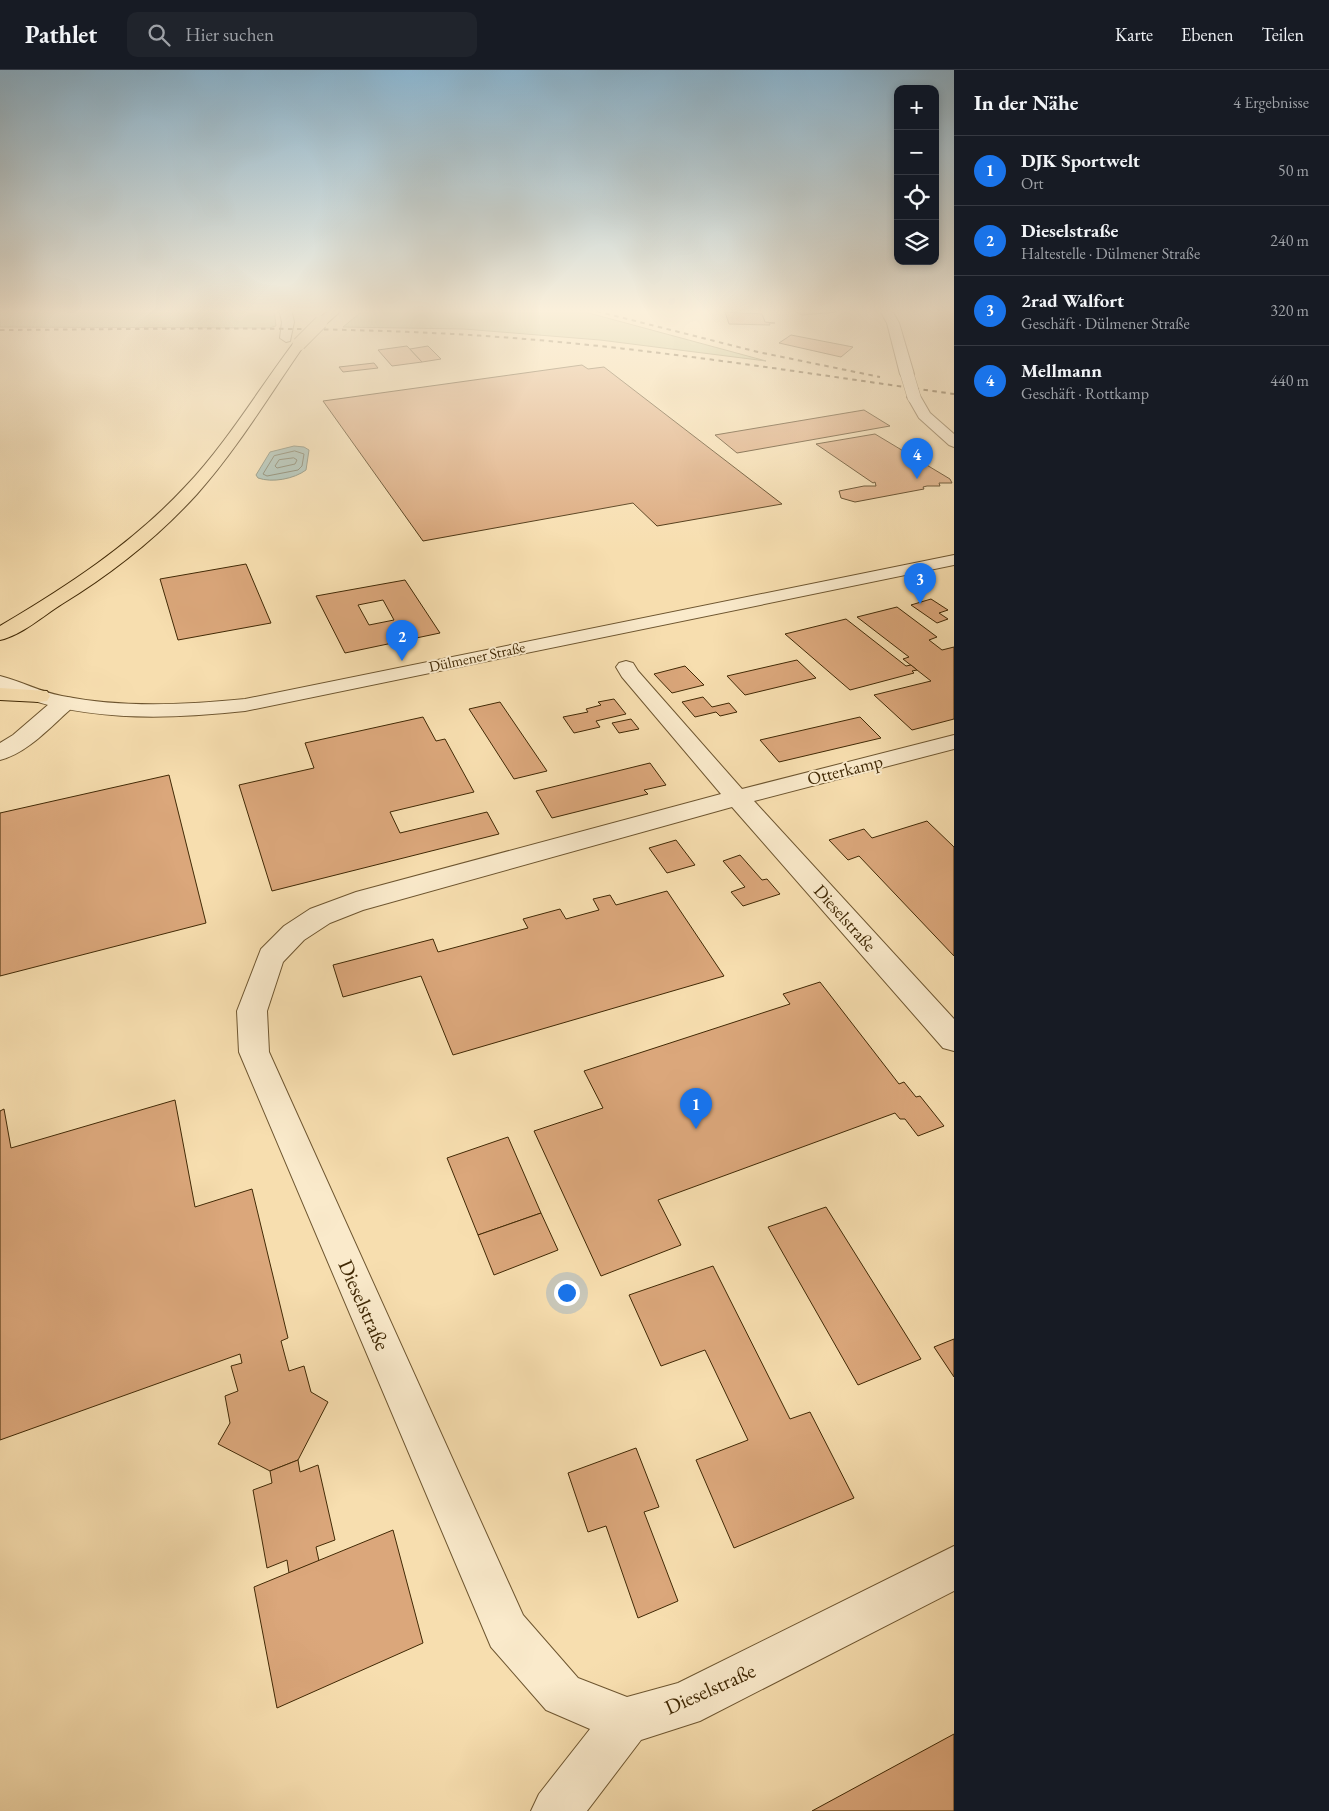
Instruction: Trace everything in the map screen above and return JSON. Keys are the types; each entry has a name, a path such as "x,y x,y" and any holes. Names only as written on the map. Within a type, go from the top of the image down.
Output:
{"main road":[{"path":"0,634 53,603 113,561 161,522 213,466 261,390"},
{"path":"0,694 39,696"}],"street":[{"path":"912,390 924,415 954,442"},
{"name":"Dülmener Straße","path":"0,682 64,703 107,708 153,711 245,705 954,560"},
{"name":"Dieselstraße","path":"626,667 629,673 737,798 954,1039"},
{"path":"0,753 21,740 64,703"},
{"name":"Otterkamp","path":"737,798 954,742"},
{"name":"Dieselstraße","path":"737,798 356,902 320,916 294,933 271,957 252,1011 254,1052 507,1631 562,1694 627,1721 684,1705 954,1568"},
{"path":"556,1811 627,1721"}],"water":[{"path":"294,446 304,447 309,450 306,470 295,476 283,479 270,480 258,478 256,475 270,452"}],"building":[{"path":"400,390 634,390 782,504 657,526 633,503 423,541 323,401"},
{"path":"864,410 890,426 737,453 715,435"},
{"path":"875,434 950,479 952,483 939,483 940,486 927,486 923,487 924,489 855,502 841,498 839,491 864,486 876,486 875,482 873,483 816,444"},
{"path":"246,564 271,623 178,640 160,579"},
{"path":"405,580 440,633 345,653 316,596","holes":["383,600 394,620 369,625 358,605"]},
{"path":"931,599 948,610 939,613 948,619 937,623 911,605"},
{"path":"897,607 937,637 929,640 942,650 954,647 954,719 912,730 874,695 931,681 903,659 909,657 857,617"},
{"path":"846,619 906,666 911,665 917,670 912,671 914,673 850,690 785,634"},
{"path":"797,660 816,678 745,695 727,676"},
{"path":"685,666 704,685 672,693 654,674"},
{"path":"703,697 712,707 729,703 737,712 720,716 716,712 695,717 682,702"},
{"path":"614,699 626,714 596,721 600,727 574,733 563,717 588,712 586,709 601,705 598,702"},
{"path":"500,702 547,771 514,779 469,709"},
{"path":"423,717 436,741 445,739 474,792 390,812 400,833 487,812 499,834 272,891 239,785 314,768 305,743"},
{"path":"860,717 881,738 779,762 760,740"},
{"path":"631,719 639,729 619,733 612,723"},
{"path":"650,763 666,785 644,790 648,794 552,818 536,791"},
{"path":"169,775 206,923 0,976 0,813"},
{"path":"927,821 954,847 954,956 859,856 848,860 829,840 864,829 872,838"},
{"path":"676,840 695,865 667,873 649,848"},
{"path":"740,855 762,880 767,879 780,894 743,906 731,892 745,887 723,861"},
{"path":"667,891 724,976 453,1055 421,976 343,997 333,965 433,939 438,952 528,928 523,919 560,909 566,919 599,910 593,899 610,895 616,905"},
{"path":"820,982 899,1084 904,1082 916,1097 920,1096 944,1126 918,1136 905,1119 900,1119 895,1113 658,1200 681,1245 601,1276 534,1131 603,1108 584,1071 790,1004 783,994"},
{"path":"175,1100 195,1207 252,1189 288,1338 281,1341 289,1371 304,1366 311,1392 328,1402 298,1460 270,1471 218,1444 230,1423 225,1396 238,1391 231,1366 242,1363 240,1354 0,1440 0,1111 4,1109 11,1148"},
{"path":"508,1137 541,1213 478,1235 447,1158"},
{"path":"826,1207 921,1359 858,1385 768,1227"},
{"path":"541,1213 558,1250 494,1275 478,1235"},
{"path":"713,1266 790,1419 810,1412 854,1498 734,1548 696,1460 748,1440 705,1350 661,1366 629,1295"},
{"path":"954,1339 954,1377 934,1347"},
{"path":"636,1448 659,1507 644,1512 678,1601 638,1618 606,1526 588,1532 568,1473"},
{"path":"298,1460 300,1472 318,1465 335,1540 316,1547 319,1561 289,1573 287,1560 267,1568 253,1490 272,1483 270,1471"},
{"path":"393,1530 423,1643 277,1708 254,1587"},
{"path":"954,1734 954,1811 812,1811"}],"railway":[{"path":"927,390 954,394"}],"place":[{"name":"Mellmann","path":"917,479"},
{"name":"2rad Walfort","path":"920,604"},
{"name":"Dieselstraße","path":"402,661"},
{"name":"DJK Sportwelt","path":"696,1129"}]}
